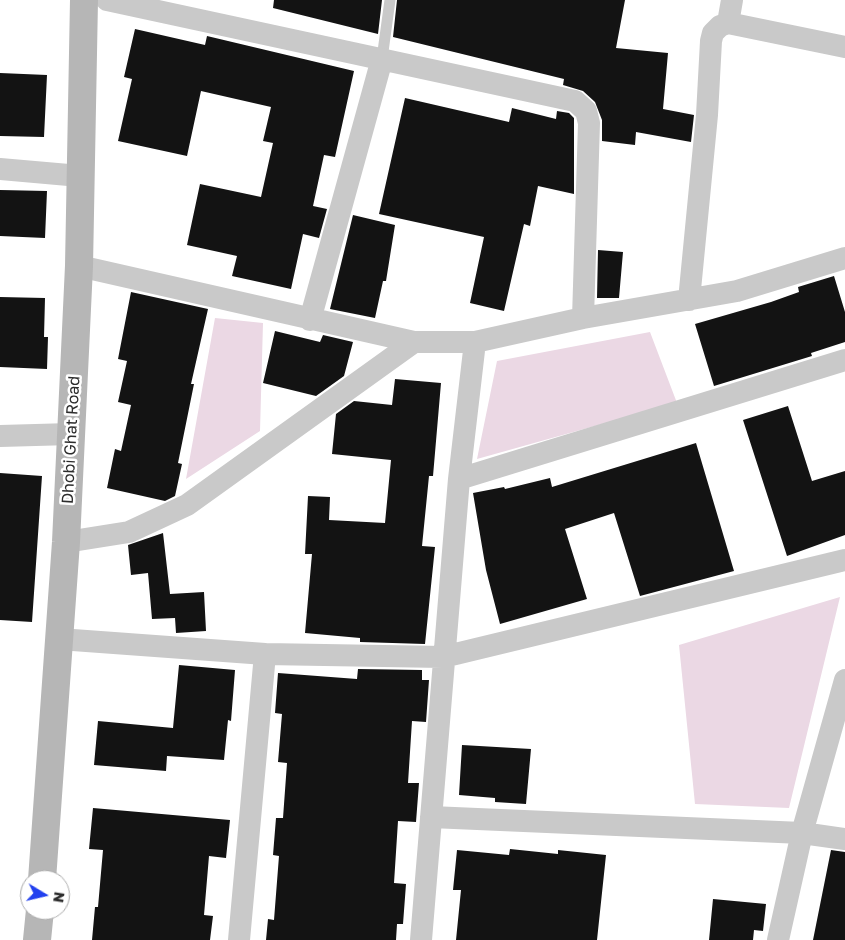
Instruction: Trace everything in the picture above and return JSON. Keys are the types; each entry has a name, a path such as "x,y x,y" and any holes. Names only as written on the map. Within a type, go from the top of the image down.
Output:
{"main road":[{"name":"Dhobi Ghat Road","path":"43,870 66,542 79,266 84,0"},
{"path":"38,940 39,920"}],"street":[{"path":"107,0 575,101 586,111 589,123 583,318"},
{"path":"728,23 732,0"},
{"path":"688,300 706,124 711,41 714,33 720,26 728,23 845,47"},
{"path":"310,320 382,59"},
{"path":"0,170 80,176"},
{"path":"79,266 310,320 414,342 475,342 583,318 736,291 845,258"},
{"path":"66,542 129,532 187,505 414,342"},
{"path":"421,940 459,479 475,342"},
{"path":"459,479 845,360"},
{"path":"0,436 71,434"},
{"path":"59,639 265,654 443,657 845,560"},
{"path":"240,940 265,654"},
{"path":"778,940 802,833 844,690"},
{"path":"431,817 802,833 845,839"}],"lane":[{"path":"382,59 390,0"}],"shaded area":[{"path":"215,318 263,323 260,431 186,479"},
{"path":"650,332 677,403 477,459 497,361"},
{"path":"840,597 789,808 695,804 679,645"}],"building":[{"path":"274,0 382,0 378,34 273,8"},
{"path":"397,0 625,0 616,48 668,53 663,109 694,115 691,142 636,132 635,145 602,141 602,120 595,102 583,91 563,85 564,79 393,37"},
{"path":"135,29 205,45 207,36 354,71 335,157 324,155 313,206 327,209 319,238 303,234 291,289 232,276 237,256 187,245 200,184 261,197 273,143 263,141 271,107 201,91 187,156 118,141 132,79 124,77"},
{"path":"0,73 47,75 44,137 0,136"},
{"path":"405,98 509,122 512,108 556,119 557,111 569,113 574,118 574,194 538,186 530,226 524,224 504,311 470,303 484,237 379,214"},
{"path":"0,190 47,191 45,238 0,236"},
{"path":"353,215 395,225 386,281 383,281 375,318 330,309"},
{"path":"598,250 623,252 619,298 597,298"},
{"path":"834,276 845,312 845,342 811,353 812,356 714,386 695,324 771,302 799,292 798,287"},
{"path":"131,292 208,309 191,384 194,384 178,463 182,464 175,496 165,501 107,488 115,449 121,451 131,405 118,402 127,361 118,359"},
{"path":"0,297 45,298 44,337 48,337 47,369 0,367"},
{"path":"275,331 320,342 323,335 353,342 344,376 316,396 263,383"},
{"path":"395,379 441,383 433,476 429,476 422,546 435,547 425,644 360,642 360,638 305,633 312,554 305,554 308,496 330,497 329,520 385,523 391,460 332,454 336,414 354,401 392,405"},
{"path":"788,406 812,481 845,471 845,535 787,556 743,420"},
{"path":"696,443 734,571 640,596 614,513 565,529 587,599 500,624 486,570 473,493 504,487 505,489 550,478 552,487"},
{"path":"0,473 42,476 32,622 0,620"},
{"path":"163,533 170,594 204,592 206,631 176,633 175,618 152,619 148,573 131,575 128,545"},
{"path":"179,665 235,670 231,721 228,720 224,760 167,756 166,771 94,765 98,721 173,728"},
{"path":"358,669 422,670 422,680 429,680 426,722 412,721 408,783 419,783 416,822 398,821 394,883 406,884 403,924 397,924 396,940 266,940 268,919 274,920 279,856 273,855 276,818 283,818 287,763 278,762 282,714 275,713 278,673 357,679"},
{"path":"462,745 531,749 526,804 495,802 495,798 459,795"},
{"path":"93,808 230,820 226,858 209,856 204,915 213,916 210,940 92,940 95,907 98,907 103,850 89,849"},
{"path":"510,849 558,854 558,850 606,855 597,940 456,940 461,890 453,890 457,850 509,855"},
{"path":"831,850 845,852 845,940 813,940"},
{"path":"713,899 766,904 763,931 754,930 753,940 709,940"}]}
